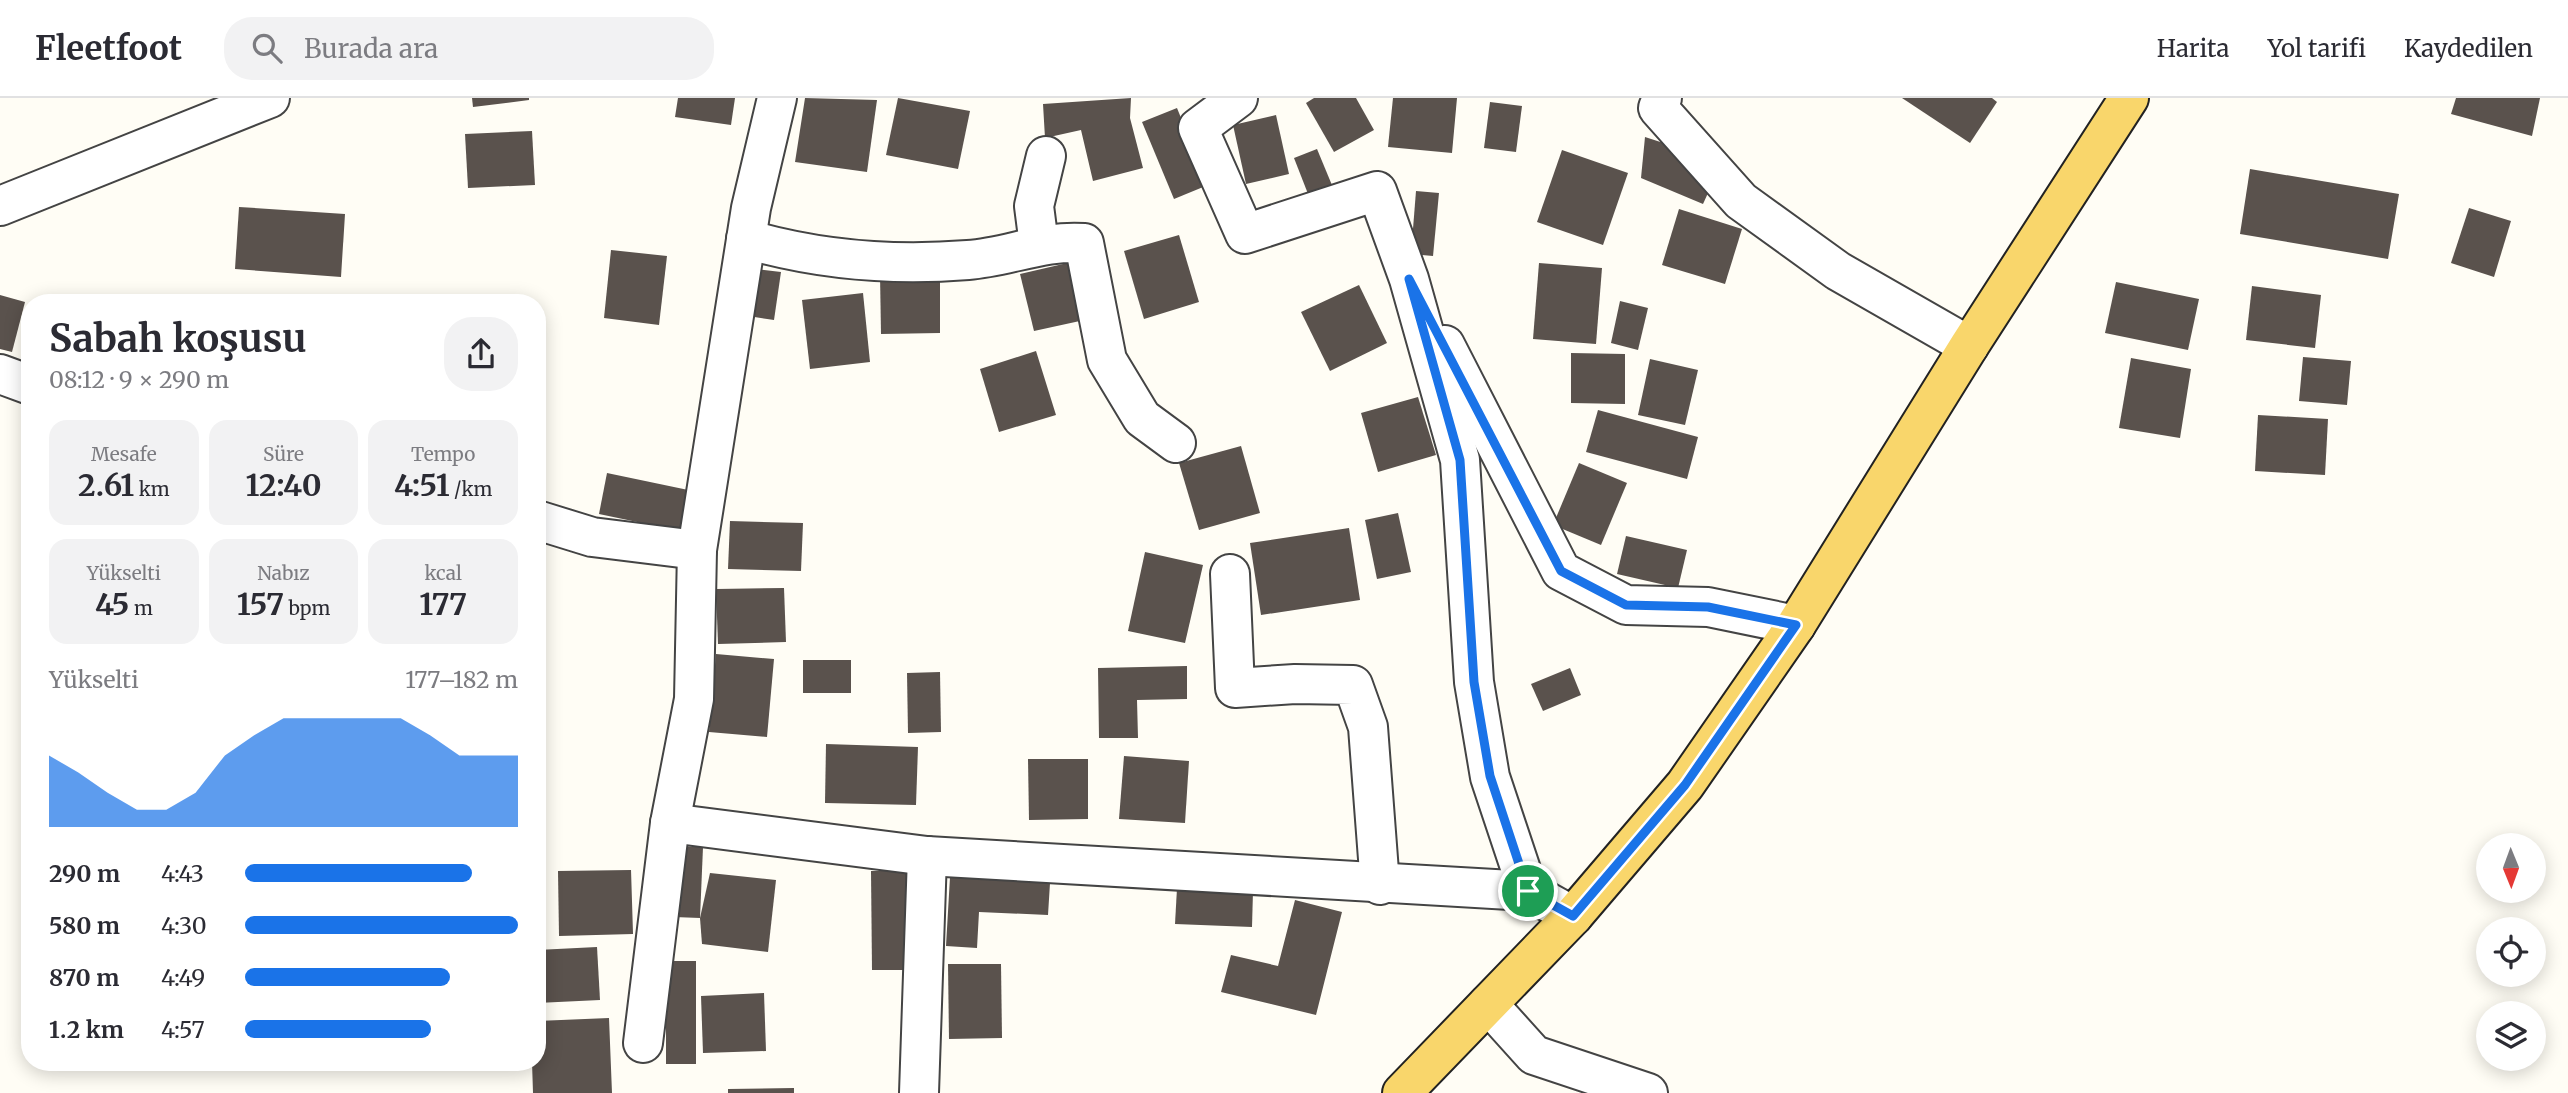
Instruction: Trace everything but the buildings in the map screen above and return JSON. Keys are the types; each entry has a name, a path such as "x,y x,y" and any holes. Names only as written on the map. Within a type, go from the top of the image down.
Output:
{"main road":[{"path":"1402,1093 1573,916 1685,785 1796,625 1969,346 2129,98"}],"street":[{"path":"0,206 270,98"},
{"path":"643,1044 670,823 694,699 697,550 746,239 777,98"},
{"path":"1238,98 1198,128 1245,234 1377,191 1409,279 1460,460 1474,682 1490,776 1528,891"},
{"path":"1662,98 1658,108 1741,201 1838,271 1969,346"},
{"path":"1040,245 1034,206 1046,156"},
{"path":"746,239 840,261 970,260 1057,241 1084,243 1107,359 1142,418 1176,443"},
{"path":"1409,279 1561,571 1626,605 1708,607 1796,625"},
{"path":"0,374 21,382"},
{"path":"546,523 592,537 697,550"},
{"path":"1230,574 1235,688 1295,684 1353,685 1368,727 1380,885"},
{"path":"670,823 927,856 1380,885 1528,891 1573,916"},
{"path":"919,1093 927,856"},
{"path":"1488,1004 1534,1055 1648,1093"}],"route":[{"path":"1409,279 1561,571 1626,605 1708,607 1796,625 1685,785 1573,916 1528,891 1490,776 1474,682 1460,460 1409,279"}]}
